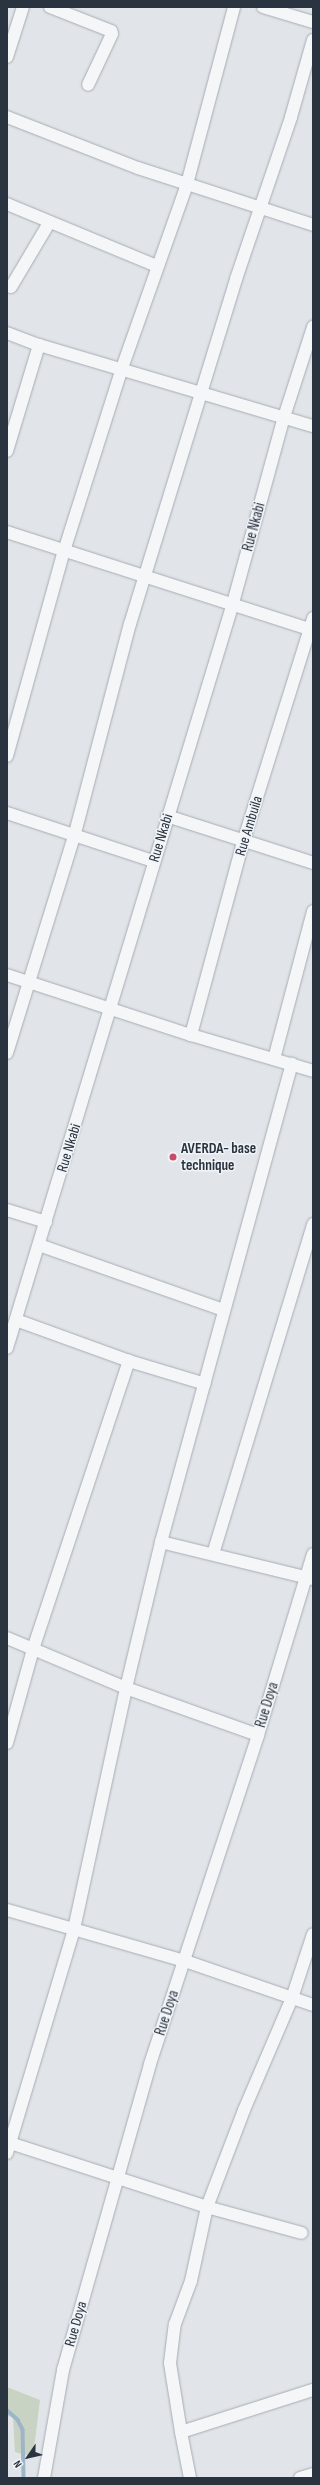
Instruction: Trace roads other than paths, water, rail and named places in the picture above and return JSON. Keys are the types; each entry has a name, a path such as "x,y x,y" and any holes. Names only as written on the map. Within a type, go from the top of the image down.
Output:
{"street":[{"path":"7,57 23,7"},
{"path":"50,7 111,31 112,34 88,86"},
{"path":"7,756 64,551 122,368 187,184 234,7"},
{"path":"263,7 313,22"},
{"path":"7,1052 74,837 115,680 146,576 202,392 291,117 313,40"},
{"path":"7,117 103,155 260,209 313,225"},
{"path":"7,204 49,223 157,266"},
{"path":"11,287 49,223"},
{"name":"Rue Nkabi","path":"7,1348 167,816 233,603 284,417 313,327"},
{"path":"7,333 39,345 122,368 313,426"},
{"path":"7,451 39,345"},
{"path":"7,532 233,603 312,625"},
{"name":"Rue Ambuila","path":"191,1035 243,842 312,625"},
{"path":"7,813 74,837 154,861"},
{"path":"167,816 243,842 313,863"},
{"path":"274,1059 313,911"},
{"path":"7,975 109,1010 313,1071"},
{"path":"292,1064 161,1542 126,1688 74,1929 8,2146 118,2177 207,2207 302,2233"},
{"path":"7,1210 46,1222"},
{"path":"213,1554 313,1224"},
{"path":"39,1245 224,1310"},
{"path":"16,1320 129,1361 205,1384"},
{"path":"7,1743 33,1649 129,1361"},
{"path":"161,1542 309,1578"},
{"name":"Rue Doya","path":"44,2478 63,2370 150,2064 185,1961 309,1578 313,1554"},
{"path":"7,1638 126,1688 258,1735"},
{"path":"7,1910 185,1961 313,2005"},
{"path":"190,2478 180,2432 170,2354 175,2324 191,2281 207,2207 244,2110 292,1998 313,1934"},
{"path":"180,2432 313,2390"},
{"path":"300,2478 313,2474"}],"waterway":[{"path":"7,2410 18,2420 23,2430 24,2478"}],"place":[{"name":"AVERDA- base technique","path":"173,1157"}]}
